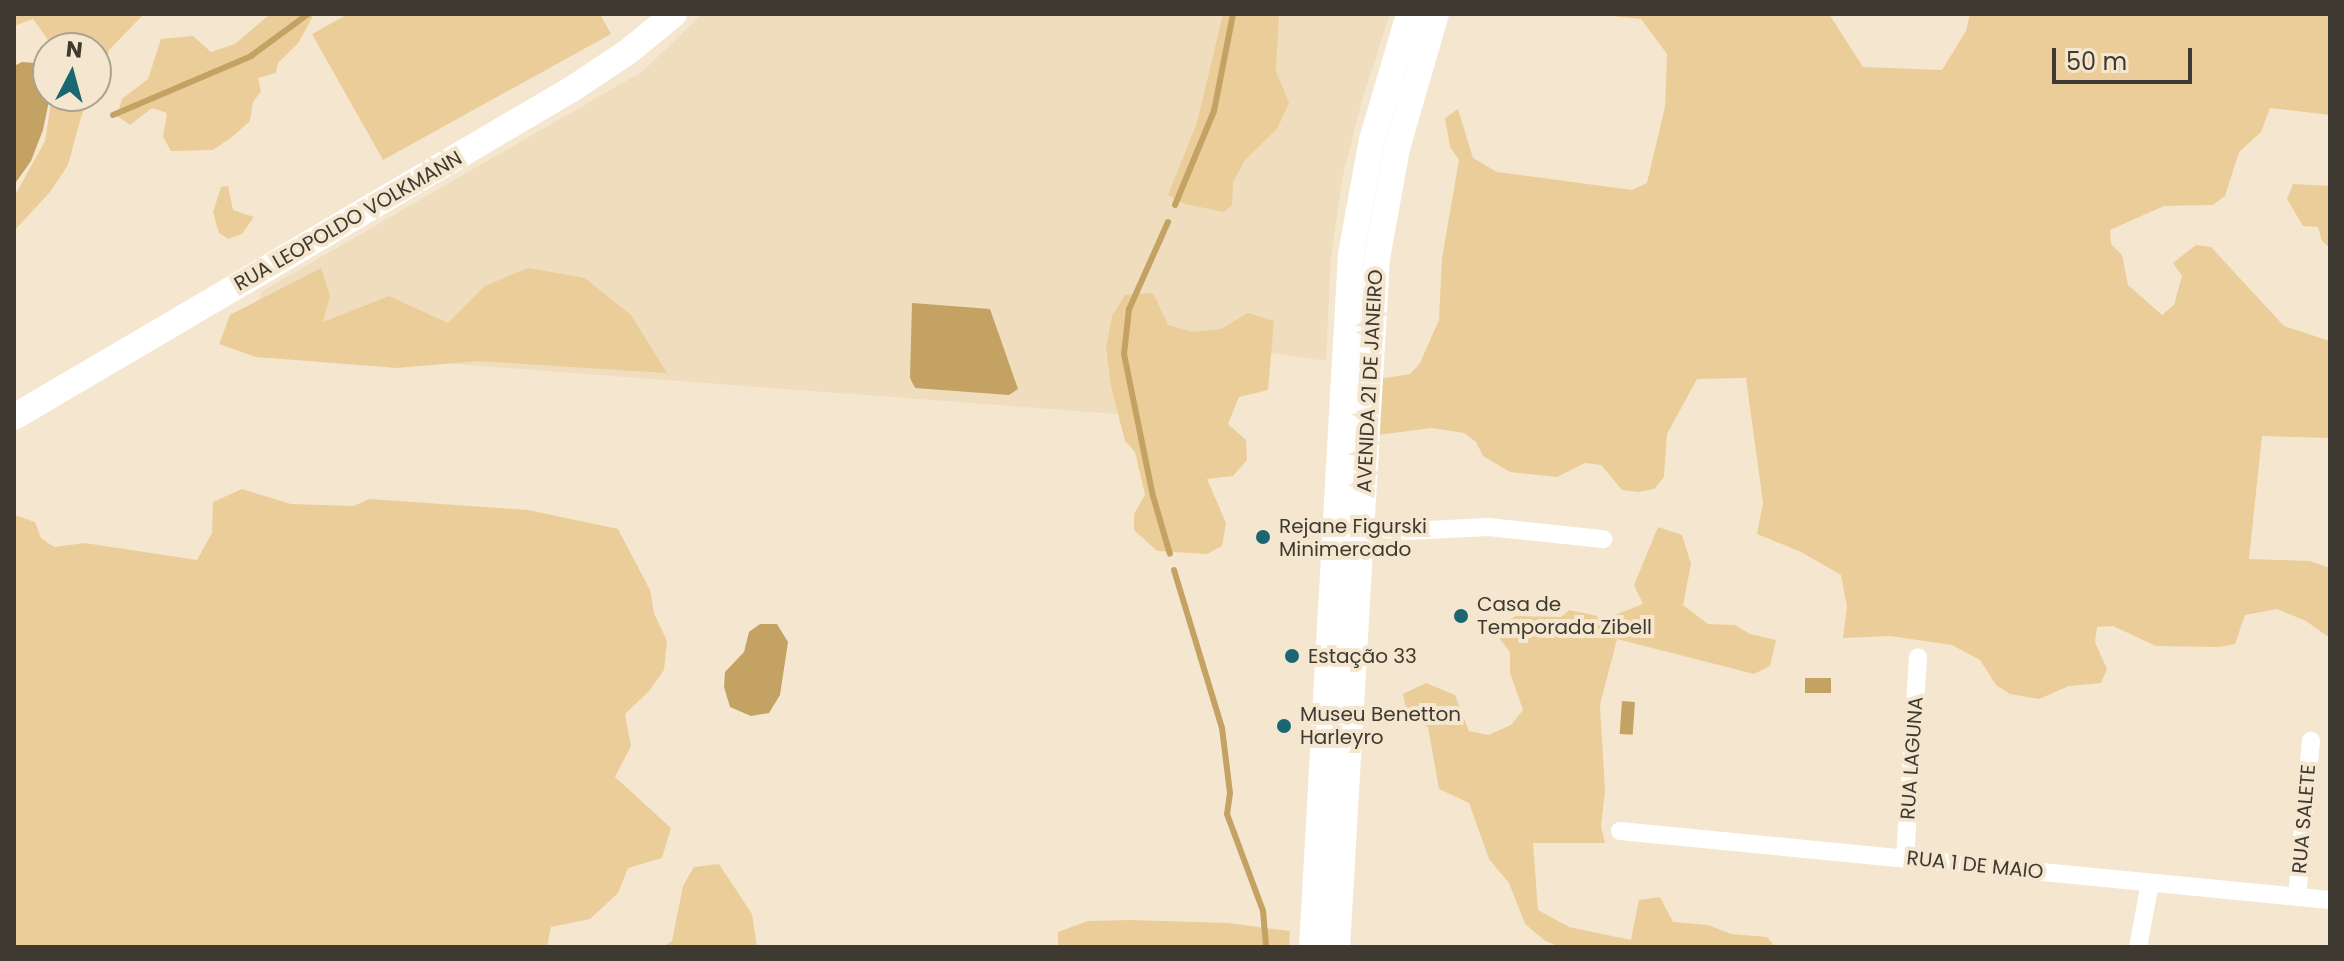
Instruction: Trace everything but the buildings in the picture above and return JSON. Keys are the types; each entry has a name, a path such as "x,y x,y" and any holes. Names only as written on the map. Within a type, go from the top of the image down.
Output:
{"street":[{"name":"RUA LEOPOLDO VOLKMANN","path":"14,417 572,89 629,51 674,14"},
{"name":"AVENIDA 21 DE JANEIRO","path":"1337,947 1333,803 1372,140 1409,14"},
{"name":"AVENIDA 21 DE JANEIRO","path":"1364,256 1387,190 1406,111 1436,14"},
{"path":"1349,526 1408,531 1488,527 1603,539"},
{"name":"RUA LAGUNA","path":"1905,859 1918,657"},
{"name":"RUA SALETE","path":"2297,897 2311,741"},
{"name":"AVENIDA 21 DE JANEIRO","path":"1312,947 1333,803"},
{"name":"RUA 1 DE MAIO","path":"1620,831 2330,900"},
{"path":"2138,947 2150,883"}],"shaded area":[{"path":"14,14 144,14 112,47 112,32 42,32 33,19 14,26"},
{"path":"270,14 314,14 299,42 278,63 276,73 258,78 261,91 253,102 250,121 213,150 171,151 163,137 167,113 152,108 130,125 117,116 122,99 148,79 161,39 193,36 211,52 235,44"},
{"path":"348,14 600,14 611,34 383,160 312,34"},
{"path":"702,14 1390,14 1362,100 1342,180 1331,257 1326,361 1115,331 1129,415 243,348 262,291 643,71"},
{"path":"1223,14 1279,14 1276,71 1289,103 1277,129 1245,160 1233,182 1232,205 1224,212 1185,204 1168,195 1197,123"},
{"path":"1592,14 1829,14 1863,67 1942,70 1966,31 1970,14 2330,14 2330,115 2270,108 2261,132 2239,152 2225,196 2213,205 2164,206 2110,230 2111,244 2122,255 2128,285 2162,315 2174,305 2182,276 2173,263 2196,245 2211,247 2284,326 2330,341 2330,438 2262,436 2249,559 2310,561 2330,568 2330,638 2306,621 2277,609 2245,615 2235,644 2219,647 2156,646 2113,626 2097,627 2095,642 2107,669 2101,683 2069,686 2039,699 2010,694 1996,685 1980,660 1952,645 1890,636 1843,638 1847,607 1841,575 1801,552 1757,534 1763,503 1746,378 1697,379 1667,434 1664,477 1654,489 1638,492 1622,490 1601,465 1585,463 1557,477 1510,472 1483,456 1476,442 1464,433 1432,428 1377,435 1379,379 1410,374 1420,363 1439,320 1442,258 1459,160 1450,147 1445,118 1458,109 1473,158 1497,172 1632,190 1647,183 1665,107 1667,54 1641,19"},
{"path":"22,62 32,63 32,112 47,112 31,161 14,185 14,66"},
{"path":"50,112 83,112 68,165 50,192 14,231 14,197 45,141"},
{"path":"2293,184 2330,186 2330,248 2322,241 2318,227 2303,226 2287,199"},
{"path":"228,186 233,210 254,217 242,234 228,239 219,233 213,212 221,187"},
{"path":"321,268 330,296 323,322 389,296 448,323 485,286 528,268 585,278 631,315 667,373 478,361 397,368 256,357 219,344 230,315"},
{"path":"1153,293 1168,325 1193,332 1221,329 1248,313 1274,321 1268,390 1239,397 1228,424 1246,440 1247,460 1233,476 1207,479 1226,523 1222,546 1207,554 1157,551 1134,530 1134,514 1145,495 1135,452 1125,441 1111,386 1106,348 1112,316 1125,295"},
{"path":"912,303 990,309 1018,389 1009,395 915,388 910,378"},
{"path":"242,489 291,504 354,506 369,499 528,510 618,529 650,590 654,613 667,641 664,670 649,691 625,714 631,746 615,777 671,828 662,858 628,868 618,893 590,919 551,927 547,947 14,947 14,515 35,522 41,538 54,547 85,543 197,560 212,533 213,502"},
{"path":"1658,527 1682,535 1691,564 1683,605 1708,624 1735,625 1750,634 1776,640 1770,666 1754,674 1617,639 1600,705 1605,791 1601,826 1605,843 1533,843 1538,910 1569,927 1631,940 1639,900 1660,897 1673,922 1708,925 1731,934 1767,937 1775,947 1559,947 1544,940 1525,924 1509,883 1489,859 1469,803 1439,789 1428,727 1408,717 1403,694 1426,683 1455,695 1469,731 1488,735 1511,725 1523,710 1510,673 1510,652 1496,634 1515,616 1561,617 1569,610 1607,618 1643,604 1634,585"},
{"path":"760,624 777,624 788,642 780,695 769,713 751,716 730,707 724,687 725,672 744,652 749,632"},
{"path":"1805,678 1831,678 1831,693 1805,693"},
{"path":"1622,701 1635,702 1633,735 1620,734"},
{"path":"719,864 752,914 757,947 663,947 672,941 683,886 694,867"},
{"path":"1088,921 1228,923 1290,931 1289,947 1058,947 1058,932"}],"waterway":[{"path":"113,115 251,56 308,14"},
{"path":"1175,205 1214,111 1233,14"},
{"path":"1168,222 1129,309 1124,354 1153,496 1170,554"},
{"path":"1174,570 1222,728 1230,793 1227,814 1263,911 1266,947"}],"place":[{"name":"Rejane Figurski Minimercado","path":"1263,537"},
{"name":"Casa de Temporada Zibell","path":"1461,616"},
{"name":"Estação 33","path":"1292,656"},
{"name":"Museu Benetton Harleyro","path":"1284,726"}]}
